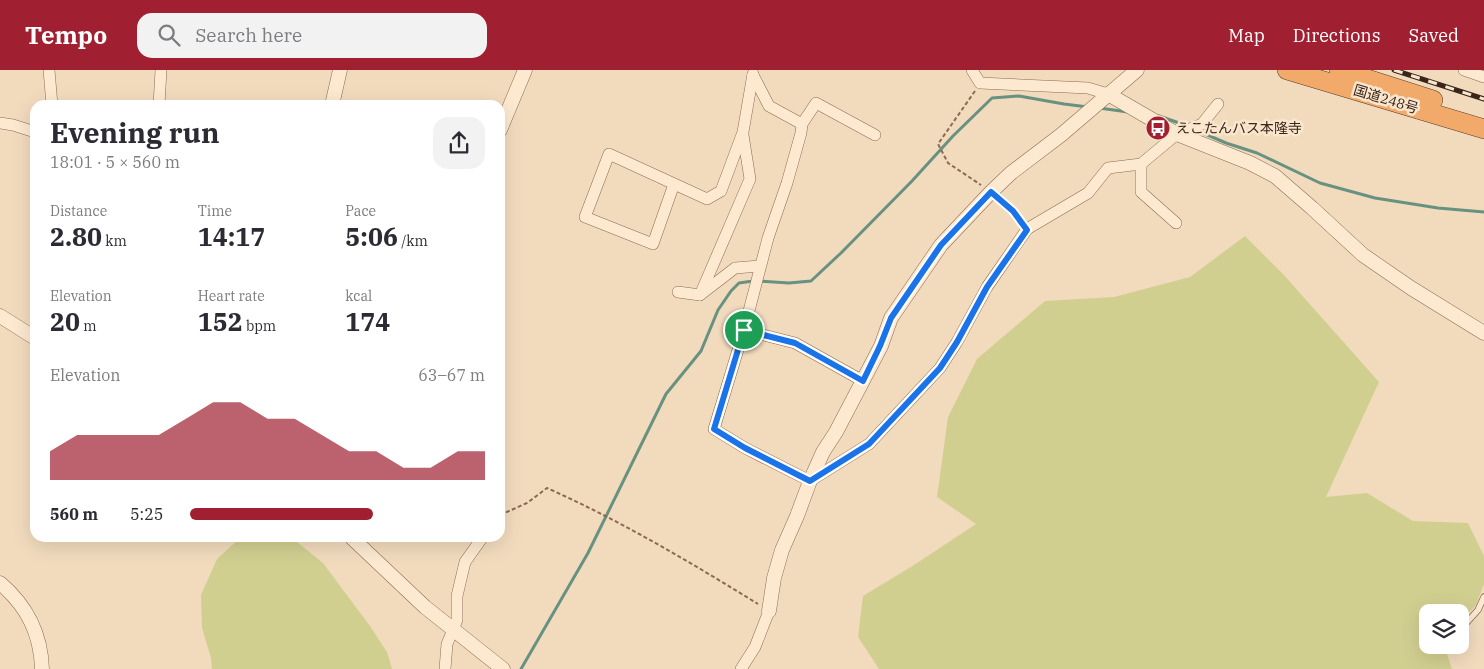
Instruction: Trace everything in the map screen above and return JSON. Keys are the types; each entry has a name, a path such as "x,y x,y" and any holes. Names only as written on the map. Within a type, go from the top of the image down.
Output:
{"highway":[{"name":"国道248号","path":"1287,70 1484,129"},
{"name":"国道248号","path":"1339,70 1484,116"}],"street":[{"path":"49,70 52,100"},
{"path":"159,100 160,70"},
{"path":"333,100 340,70"},
{"path":"505,117 525,70"},
{"path":"972,70 980,83 1088,88 1103,98 1132,108 1177,134 1250,163 1275,176 1363,255 1411,288 1484,333"},
{"path":"741,669 755,647 769,611 774,578 782,550 810,481 823,452 836,432 863,381 891,318 941,245 991,192 1011,173 1137,70"},
{"path":"1464,70 1484,77"},
{"path":"753,72 769,106 802,124"},
{"path":"674,184 653,244 585,218 610,154 707,199 721,191 743,132 753,72"},
{"path":"810,481 745,448 714,429 744,330 768,238 787,183 802,124 816,103 875,135"},
{"path":"810,481 869,444 940,368 957,342 987,287 1027,230 1088,193 1108,168 1141,164 1177,134 1202,124 1218,104"},
{"path":"0,123 30,130"},
{"path":"700,295 750,179 743,132"},
{"path":"1141,164 1141,192 1176,223"},
{"path":"678,292 700,295 735,268 760,266"},
{"path":"0,316 30,335"},
{"path":"744,330 795,343 863,381"},
{"path":"356,542 425,607 503,669"},
{"path":"446,669 447,644 457,620 457,596 465,562 479,542"},
{"path":"0,583 14,595 34,627 41,653 42,669"}],"lane":[{"path":"1469,620 1478,610 1484,597"}],"path":[{"path":"980,83 938,144 948,163 991,192 1013,211 1027,230"},
{"path":"505,513 527,503 547,488 600,512 672,552 769,611"}],"shaded area":[{"path":"1245,236 1283,274 1379,382 1326,497 1367,493 1413,521 1468,523 1484,556 1484,584 1476,605 1469,612 1469,604 1419,604 1419,654 1447,654 1452,669 879,669 858,637 863,596 976,524 937,497 948,417 977,359 1045,301 1114,297 1190,277"},
{"path":"236,542 297,542 323,563 387,652 392,669 212,669 211,658 202,628 201,595 217,559"}],"waterway":[{"path":"759,281 789,283 811,281 841,253 992,98 1019,96 1088,107"},
{"path":"1099,108 1128,112"},
{"path":"1159,116 1188,126"},
{"path":"1196,130 1226,143 1257,153 1320,183 1375,198 1438,208 1484,212"},
{"path":"521,669 588,553 666,394 701,351 718,310 731,291 739,283 753,281"}],"railway":[{"path":"1394,70 1484,99"}],"place":[{"name":"えこたんバス本隆寺","path":"1158,128"}],"route":[{"path":"991,192 1013,211 1027,230 987,287 957,342 940,368 869,444 810,481 745,448 714,429 744,330 795,343 863,381 891,318 941,245 991,192"}]}
